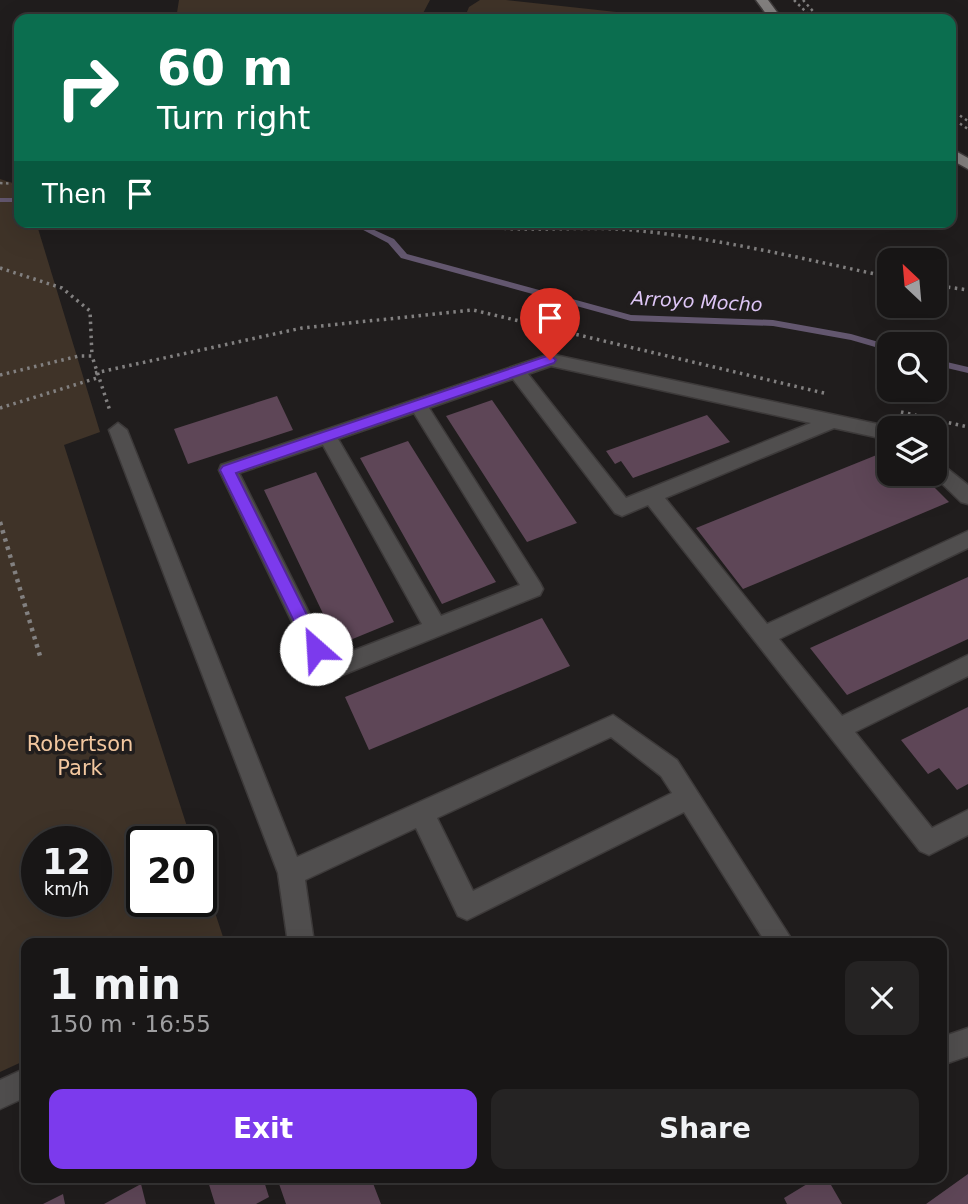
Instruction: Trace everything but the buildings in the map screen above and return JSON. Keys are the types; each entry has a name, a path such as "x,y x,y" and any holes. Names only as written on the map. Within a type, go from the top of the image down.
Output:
{"street":[{"path":"418,405 533,589 327,671 228,470 516,371 550,360 877,430"},
{"path":"516,371 622,508 833,421"},
{"path":"118,430 291,873 300,938"},
{"path":"327,436 436,628"},
{"path":"947,478 968,498"},
{"path":"652,496 929,843 968,822"},
{"path":"764,636 968,539"},
{"path":"838,729 968,665"},
{"path":"291,873 614,725 669,768 778,938"},
{"path":"422,813 467,907 689,797"},
{"path":"947,1049 968,1042"},
{"path":"0,1095 21,1084"}],"path":[{"path":"794,0 808,14"},
{"path":"803,0 816,14"},
{"path":"477,228 629,230 764,251 877,275"},
{"path":"0,268 62,288 90,311 92,356 97,363 97,378 118,430"},
{"path":"947,287 968,290"},
{"path":"0,375 79,356 92,356"},
{"path":"0,408 97,378"},
{"path":"0,522 40,656"}],"green space":[{"path":"179,0 430,0 423,14 177,14"},
{"path":"480,0 506,0 635,14 466,14 469,7"},
{"name":"Robertson Park","path":"0,179 14,183 14,228 38,228 100,432 64,445 187,826 126,826 126,917 216,917 223,938 21,938 21,1062 0,1072"}],"waterway":[{"name":"Arroyo Mocho","path":"0,200 14,200"},
{"name":"Arroyo Mocho","path":"364,228 391,241 404,256 631,318 773,323 851,337 877,345"},
{"name":"Arroyo Mocho","path":"947,365 968,370"}],"route":[{"path":"316,649 228,470 550,360"}]}
